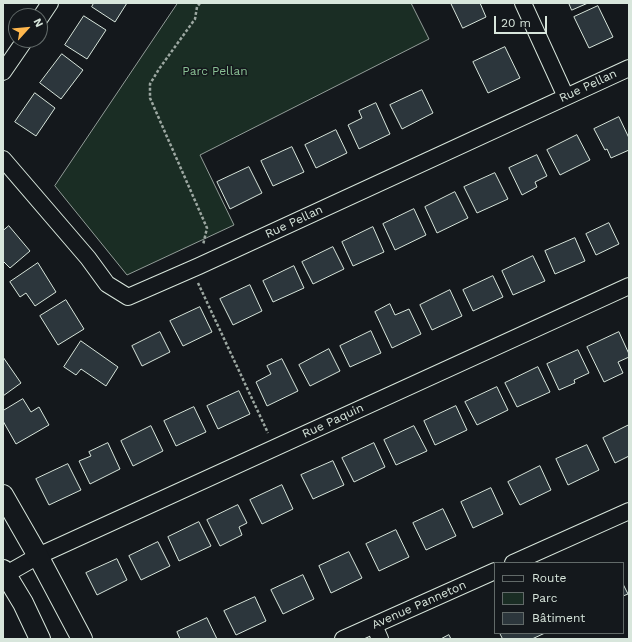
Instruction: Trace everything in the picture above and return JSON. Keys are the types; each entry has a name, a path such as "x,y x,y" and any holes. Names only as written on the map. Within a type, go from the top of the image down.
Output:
{"street":[{"path":"523,3 566,97"},
{"path":"3,72 20,48"},
{"name":"Rue Pellan","path":"3,159 88,258 107,284 128,296 199,266 629,68"},
{"name":"Rue Paquin","path":"4,574 38,556 629,286"},
{"path":"3,494 82,639"},
{"path":"515,562 629,511"},
{"name":"Avenue Panneton","path":"343,639 377,632 494,572"},
{"path":"4,574 23,603 40,639"}],"path":[{"path":"200,3 197,7 195,19 158,69 150,84 150,98 207,228 199,266 198,284 275,448"}],"green space":[{"name":"Parc Pellan","path":"178,3 411,3 429,39 200,155 234,225 127,275 55,186"}],"building":[{"path":"94,3 127,3 115,22 92,7"},
{"path":"451,3 480,3 486,17 463,28"},
{"path":"569,3 588,3 572,10"},
{"path":"598,6 613,37 589,48 574,17"},
{"path":"84,16 106,30 87,59 65,45"},
{"path":"505,47 520,78 488,93 473,62"},
{"path":"62,54 83,70 61,99 40,83"},
{"path":"422,90 433,113 402,129 390,105"},
{"path":"35,93 55,108 36,136 15,122"},
{"path":"376,103 390,134 359,149 348,125 362,118 359,111"},
{"path":"619,117 629,138 629,150 611,158 594,129"},
{"path":"336,130 347,153 316,168 305,145"},
{"path":"577,135 590,160 560,175 547,150"},
{"path":"292,147 304,172 273,186 261,161"},
{"path":"537,155 547,176 535,182 537,187 522,195 509,168"},
{"path":"249,167 262,193 230,209 217,182"},
{"path":"495,173 508,199 477,213 464,187"},
{"path":"455,192 468,218 437,233 425,207"},
{"path":"414,209 426,235 395,250 383,224"},
{"path":"609,223 619,244 596,255 586,234"},
{"path":"9,226 30,251 10,268 3,261 3,231"},
{"path":"373,227 384,252 353,266 342,242"},
{"path":"575,238 585,261 555,274 545,251"},
{"path":"333,247 344,269 313,284 302,262"},
{"path":"533,256 545,281 513,295 502,271"},
{"path":"38,263 56,292 35,306 26,293 20,297 10,282"},
{"path":"294,266 304,288 273,302 263,281"},
{"path":"493,276 503,297 473,311 463,290"},
{"path":"250,285 262,311 233,325 220,299"},
{"path":"450,290 462,316 432,330 420,305"},
{"path":"66,300 84,329 58,345 40,316"},
{"path":"390,304 395,315 409,309 421,334 392,348 375,312"},
{"path":"200,307 212,332 183,346 170,321"},
{"path":"371,331 381,353 350,367 340,346"},
{"path":"160,332 170,352 142,366 132,346"},
{"path":"619,332 629,357 618,362 623,373 604,382 587,347"},
{"path":"81,341 118,367 106,386 81,369 76,375 64,367"},
{"path":"329,349 340,371 310,386 299,365"},
{"path":"578,350 589,373 574,380 575,383 559,390 547,364"},
{"path":"3,357 21,383 3,396"},
{"path":"282,359 298,391 267,406 256,382 271,374 267,366"},
{"path":"538,367 550,392 517,407 505,383"},
{"path":"497,387 508,410 477,425 465,402"},
{"path":"239,391 250,414 218,429 207,406"},
{"path":"23,399 31,412 39,407 49,425 16,444 3,421 3,411"},
{"path":"456,406 467,430 435,445 424,421"},
{"path":"194,407 206,432 176,446 164,421"},
{"path":"629,425 629,456 615,463 603,438"},
{"path":"151,426 163,451 133,466 121,441"},
{"path":"414,426 427,451 396,465 384,440"},
{"path":"108,443 120,469 90,484 79,461 91,456 89,452"},
{"path":"374,443 385,467 354,482 342,458"},
{"path":"587,445 599,470 568,485 556,459"},
{"path":"333,461 344,485 313,499 301,475"},
{"path":"68,464 81,490 49,505 36,479"},
{"path":"540,466 551,490 520,505 508,482"},
{"path":"282,485 293,509 262,524 250,500"},
{"path":"491,488 503,514 473,528 461,502"},
{"path":"238,505 247,523 239,527 242,535 220,546 207,520"},
{"path":"443,509 456,536 426,550 413,523"},
{"path":"199,522 211,546 179,561 168,537"},
{"path":"396,530 409,557 379,571 366,544"},
{"path":"158,542 170,566 141,580 129,556"},
{"path":"349,552 362,578 331,593 319,566"},
{"path":"117,559 127,580 97,595 86,573"},
{"path":"303,575 314,599 283,614 271,590"},
{"path":"624,586 628,594 624,596"},
{"path":"255,597 266,621 236,635 224,611"},
{"path":"207,618 217,639 180,639 177,632"},
{"path":"500,634 543,634 532,639 503,639"},
{"path":"449,635 451,639 441,639"}]}
